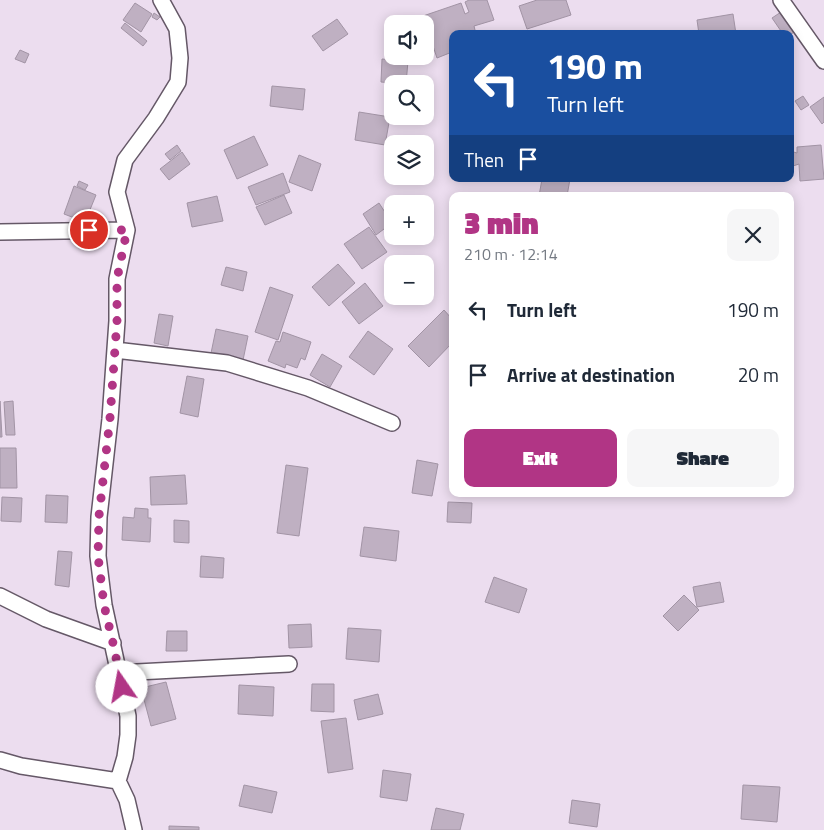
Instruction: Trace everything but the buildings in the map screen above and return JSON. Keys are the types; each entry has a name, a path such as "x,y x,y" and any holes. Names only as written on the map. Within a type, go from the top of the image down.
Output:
{"street":[{"path":"134,830 127,800 118,781 125,757 128,716 104,605 98,556 99,516 110,418 115,350 117,279 127,230 117,192 125,160 156,118 178,82 180,58 176,28 161,0"},
{"path":"781,0 824,61"},
{"path":"0,232 127,230"},
{"path":"115,350 227,363 308,388 392,423"},
{"path":"0,596 46,619 113,643"},
{"path":"118,673 289,664"},
{"path":"0,760 21,766 118,781"}],"route":[{"path":"89,230 127,230 117,279 117,321 110,418 99,516 98,556 104,605 122,687"}]}
